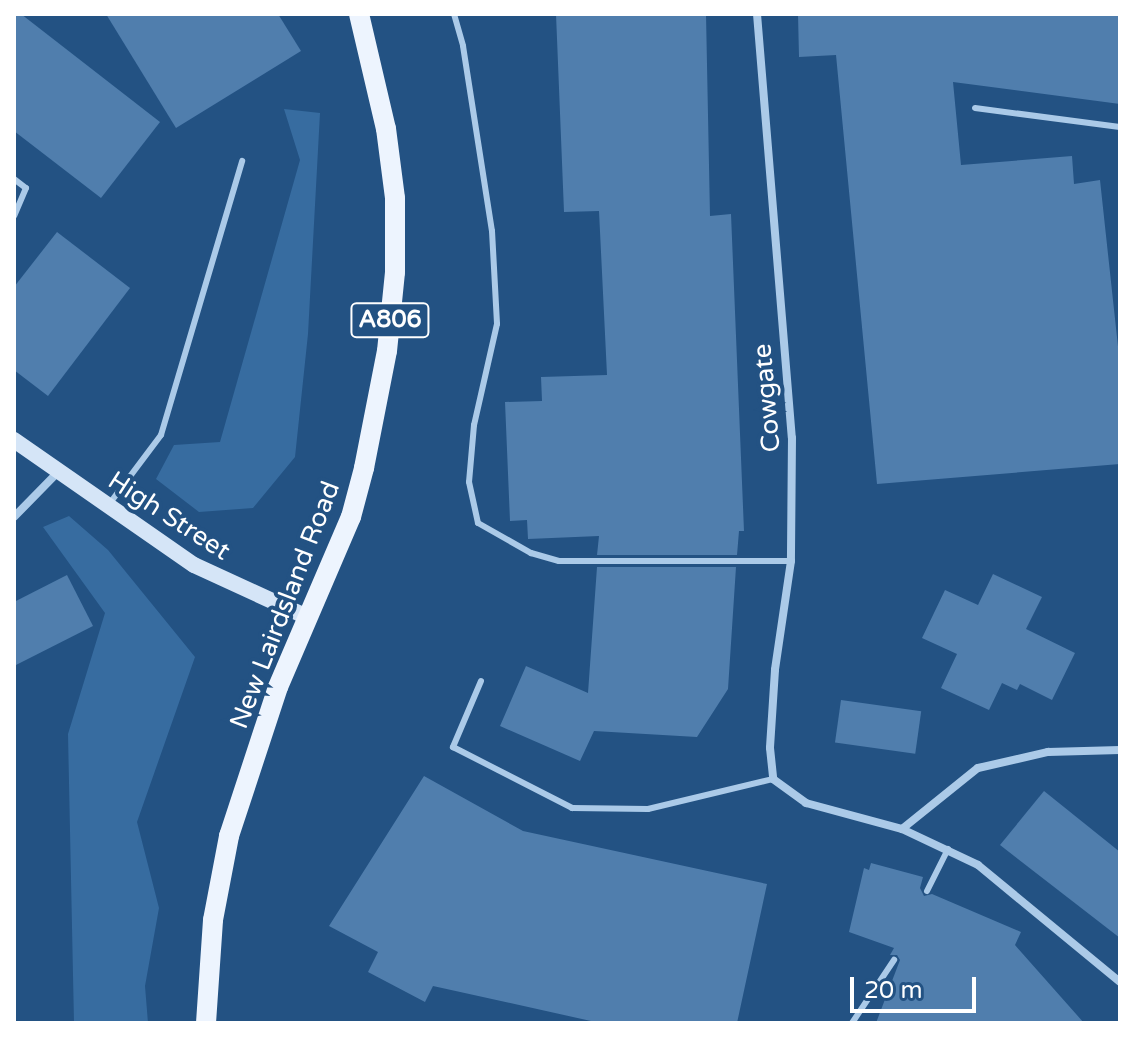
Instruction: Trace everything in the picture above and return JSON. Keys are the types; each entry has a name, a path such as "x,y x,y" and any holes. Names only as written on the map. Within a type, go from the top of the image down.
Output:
{"main road":[{"name":"New Lairdsland Road","path":"206,1023 213,920 229,836 278,687 357,496 387,351 395,272 395,198 386,129 359,14"}],"street":[{"name":"Cowgate","path":"757,14 792,438 791,561 775,670 770,748 773,779"},
{"name":"High Street","path":"14,440 194,565 307,617"},
{"path":"14,517 58,472"},
{"path":"902,829 978,768 1048,752 1120,750"},
{"path":"773,779 806,803 902,829 978,865 1120,982"}],"lane":[{"path":"454,14 463,46 492,231 497,324 474,425 469,482 478,523 531,553 559,561 791,561"},
{"path":"975,108 1120,127"},
{"path":"108,506 161,435 242,161"},
{"path":"14,179 26,188 14,216"},
{"path":"481,681 453,747 572,808 648,809 773,779"},
{"path":"927,891 948,849"},
{"path":"852,1023 894,960"}],"shaded area":[{"path":"284,109 320,113 308,334 295,457 253,508 199,512 156,479 174,445 220,442 300,160"},
{"path":"69,516 108,550 195,657 137,822 159,908 145,986 148,1023 74,1023 68,734 105,613 43,527"}],"building":[{"path":"14,14 21,14 160,122 101,198 14,131"},
{"path":"106,14 278,14 301,51 176,128"},
{"path":"556,14 706,14 710,216 731,214 744,531 739,531 737,555 597,555 599,536 528,539 527,520 510,521 505,402 542,401 541,377 607,375 599,211 564,212"},
{"path":"798,14 1120,14 1120,104 953,82 961,165 1072,156 1074,184 1100,180 1120,365 1120,464 877,484 836,55 799,57"},
{"path":"57,232 130,288 48,396 14,370 14,287"},
{"path":"597,567 736,567 728,689 697,737 594,731 580,761 500,726 526,666 588,693"},
{"path":"993,574 1042,597 1026,629 1075,653 1052,700 1020,684 1017,690 1002,683 989,710 941,688 957,654 922,638 945,590 978,605"},
{"path":"67,575 93,626 14,666 14,602"},
{"path":"841,700 921,711 915,754 835,743"},
{"path":"424,776 523,831 767,884 737,1023 600,1023 433,986 425,1002 368,972 378,952 329,926"},
{"path":"1044,791 1120,852 1120,938 1000,845"},
{"path":"871,863 923,877 920,888 924,896 932,894 1021,932 1015,945 1084,1023 876,1023 900,960 897,955 890,955 894,948 849,932 864,868 869,870"}]}
